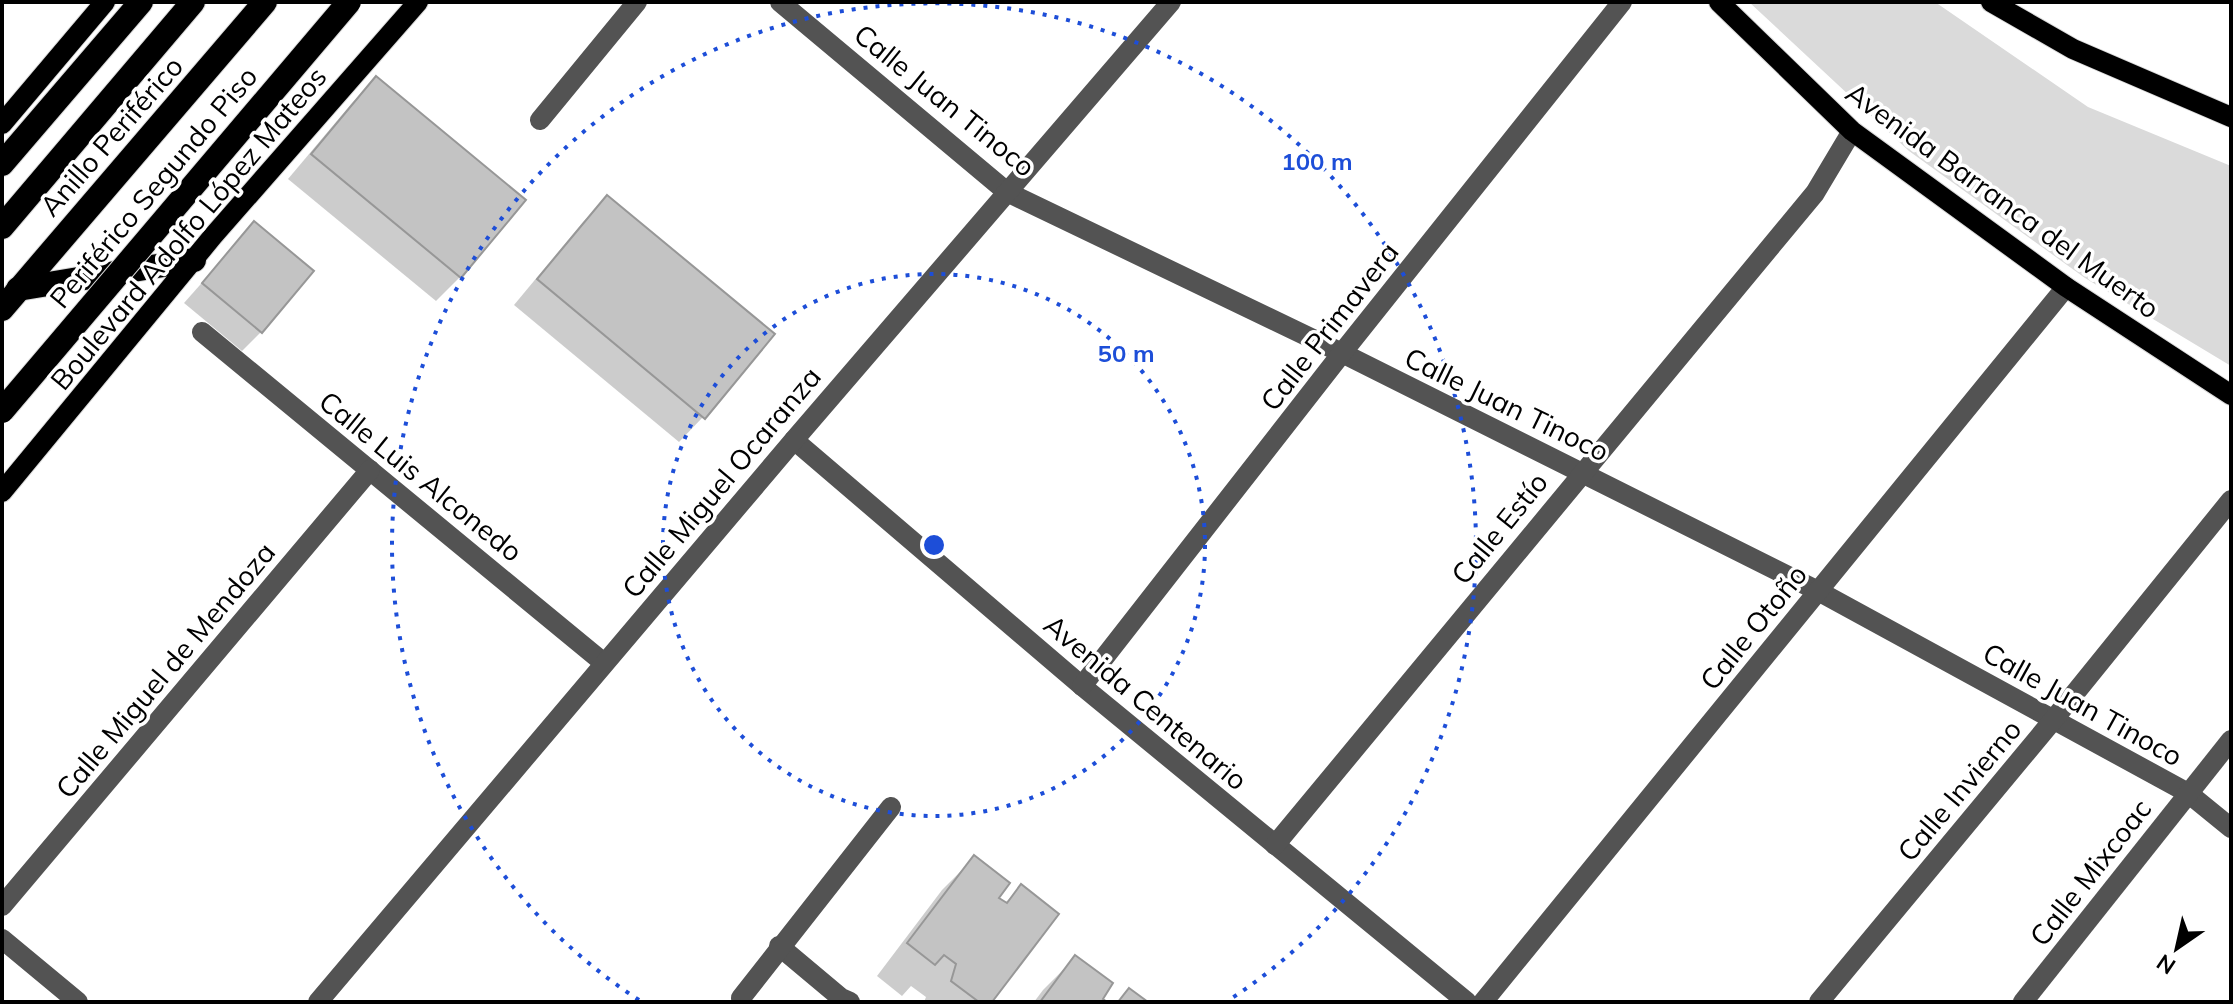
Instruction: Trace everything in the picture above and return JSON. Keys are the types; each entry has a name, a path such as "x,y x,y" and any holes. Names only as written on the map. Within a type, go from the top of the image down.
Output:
{"highway":[{"path":"2,164 141,2"},
{"name":"Anillo Periférico","path":"2,227 193,2"},
{"name":"Anillo Periférico","path":"2,309 265,2"},
{"name":"Periférico Segundo Piso","path":"2,411 349,2"},
{"path":"18,289 194,260"}],"main road":[{"path":"2,124 105,2"},
{"name":"Boulevard Adolfo López Mateos","path":"2,492 194,260 418,2"},
{"name":"Avenida Barranca del Muerto","path":"1719,2 1852,131 2066,287 2231,395"},
{"path":"1991,2 2073,49 2231,117"}],"street":[{"path":"540,120 637,2"},
{"name":"Calle Juan Tinoco","path":"780,2 1007,192 1342,353 1818,591 2188,793 2231,828"},
{"name":"Calle Miguel Ocaranza","path":"318,1002 794,440 1171,2"},
{"name":"Calle Primavera","path":"1082,686 1622,2"},
{"name":"Calle Estío","path":"1275,845 1815,193 1852,131"},
{"name":"Calle Otoño","path":"1483,1002 2066,287"},
{"name":"Calle Luis Alconedo","path":"202,332 604,663"},
{"name":"Avenida Centenario","path":"794,440 1082,686 1467,1002"},
{"name":"Calle Miguel de Mendoza","path":"2,906 370,470"},
{"name":"Calle Invierno","path":"1819,1002 2231,500"},
{"name":"Calle Mixcoac","path":"2023,1002 2231,740"},
{"path":"741,998 891,807"},
{"path":"2,939 78,1002"},
{"path":"779,946 841,998 850,1002"}],"shaded area":[{"path":"1749,2 1935,2 2088,107 2231,166 2231,366 2085,278 1909,151"}],"building":[{"path":"376,76 526,200 461,278 311,154"},
{"path":"607,195 775,334 705,419 537,279"},
{"path":"254,221 314,271 262,333 202,283"},
{"path":"974,855 1010,883 999,898 1007,903 1021,884 1059,914 992,1002 979,1002 951,981 956,964 944,955 935,965 907,943"},
{"path":"1075,955 1113,983 1103,999 1107,1002 1040,1002"},
{"path":"1129,988 1148,1002 1118,1002"}]}
